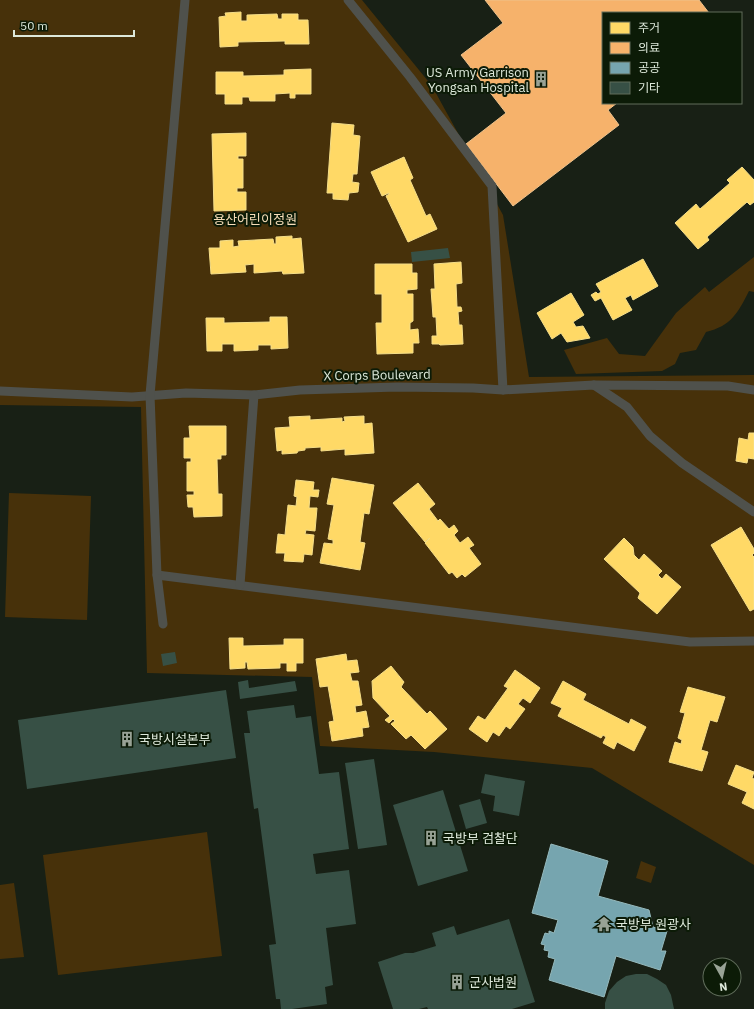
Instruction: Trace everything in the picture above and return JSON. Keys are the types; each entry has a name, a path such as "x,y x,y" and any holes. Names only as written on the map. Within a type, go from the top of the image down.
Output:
{"lane":[{"path":"163,624 157,574 150,395 185,0"},
{"path":"348,0 410,76 492,186 503,390"},
{"path":"594,385 627,407 650,436 682,463 754,512"},
{"name":"X Corps Boulevard","path":"0,391 112,397 186,393 254,395 300,390 340,388 427,387 503,390 594,385 728,386 754,390"},
{"path":"240,585 254,395"},
{"path":"157,574 690,642 754,641"}],"green space":[{"name":"용산어린이정원","path":"0,0 362,0 432,86 503,215 529,377 754,375 754,865 592,768 434,752 320,746 312,677 147,673 141,407 0,405"},
{"path":"754,257 754,292 749,291 733,318 722,326 706,332 696,350 680,353 675,364 662,371 576,374 564,350 607,338 619,354 645,356 676,313 705,287 709,292"},
{"path":"9,493 91,496 87,620 5,617"},
{"path":"207,832 222,956 58,975 43,855"},
{"path":"641,861 656,867 651,883 636,878"},
{"path":"14,883 24,957 0,959 0,885"}],"building: 주거":[{"path":"241,12 241,21 247,21 247,15 277,14 278,19 282,19 282,14 298,14 298,20 308,20 309,44 285,44 285,41 238,42 238,46 220,47 219,17 226,16 225,13"},
{"path":"311,69 311,94 295,94 295,98 290,98 290,93 275,94 275,101 250,101 249,97 242,97 242,104 225,104 225,94 216,94 216,72 243,72 243,76 284,75 284,70"},
{"path":"332,123 354,125 353,135 360,136 357,174 353,174 352,182 359,183 358,192 349,193 348,200 333,199 333,193 327,193"},
{"path":"246,133 246,156 238,156 238,159 243,159 243,188 237,188 237,192 246,192 246,210 214,211 212,134"},
{"path":"404,157 413,178 410,180 426,216 430,214 437,229 408,242 386,196 389,193 382,196 371,172"},
{"path":"742,167 754,180 754,202 750,205 747,202 707,237 709,240 698,249 675,223 696,204 700,209 730,183 727,180"},
{"path":"292,236 292,239 301,238 304,273 283,274 282,271 254,273 254,264 245,265 246,272 211,274 209,248 220,248 220,241 233,240 233,247 239,246 238,241 273,239 274,244 276,244 276,237"},
{"path":"643,259 658,286 633,300 631,295 625,298 632,310 613,320 601,298 595,301 591,295 596,292 598,294 601,292 596,284"},
{"path":"461,262 462,283 456,284 457,307 461,307 462,311 458,312 459,325 462,325 463,344 432,344 432,336 437,336 436,317 433,317 431,289 435,289 434,264"},
{"path":"375,264 412,264 412,273 417,273 417,289 407,290 407,294 413,294 413,321 410,323 410,330 418,329 419,343 413,343 413,353 377,354 376,323 382,323 382,294 375,294"},
{"path":"571,293 584,315 573,322 576,327 583,326 590,338 567,342 561,333 552,339 537,313"},
{"path":"270,317 287,317 288,348 271,349 271,345 258,345 258,350 234,351 234,344 222,344 222,351 207,351 206,318 224,318 224,323 270,322"},
{"path":"310,416 310,420 342,418 342,422 345,421 344,417 364,416 364,424 372,423 374,453 345,455 345,449 321,451 321,447 305,448 305,450 298,451 297,453 282,454 282,450 277,451 275,428 290,427 289,417"},
{"path":"189,426 226,426 226,455 221,455 221,459 217,459 218,494 222,494 222,516 194,517 193,507 188,507 187,495 194,495 194,491 187,491 187,462 191,462 191,458 184,458 184,438 190,438"},
{"path":"749,433 754,433 754,459 748,458 747,463 736,461 739,438 748,440"},
{"path":"332,478 374,485 369,514 364,513 360,542 365,543 360,570 320,563 324,543 333,544 333,540 328,539 334,505 327,504"},
{"path":"296,480 314,482 313,490 319,490 318,497 310,496 309,508 317,508 315,531 306,530 305,534 314,535 312,555 304,554 303,562 284,561 285,553 276,553 278,534 285,535 288,505 296,506 297,497 294,496"},
{"path":"418,483 435,504 429,509 438,521 440,519 449,529 454,525 458,531 454,535 460,543 468,537 474,545 469,548 481,564 465,577 462,574 457,578 452,572 449,574 425,543 430,538 425,542 393,503"},
{"path":"741,527 754,549 754,553 752,555 754,557 754,609 750,611 711,545"},
{"path":"624,538 633,547 634,555 639,560 644,554 662,571 658,575 662,579 666,574 681,587 657,614 638,598 640,593 604,559"},
{"path":"229,638 243,638 243,646 284,645 284,639 303,639 303,663 296,663 296,671 287,671 287,663 280,663 280,668 248,669 247,662 245,662 245,668 230,669"},
{"path":"346,654 347,661 357,660 359,672 350,673 352,681 358,681 362,705 355,706 356,713 366,711 369,727 362,728 363,736 332,741 329,722 334,721 328,686 320,687 316,659"},
{"path":"391,666 404,682 401,687 427,714 430,711 447,729 425,749 411,735 406,739 391,724 395,721 393,719 389,723 385,720 390,716 373,698 372,681"},
{"path":"515,670 540,688 530,703 523,698 518,704 525,709 510,729 506,726 499,736 493,732 487,742 469,729 478,716 485,720 508,688 504,686"},
{"path":"563,681 586,694 583,700 629,724 631,719 646,727 634,751 617,742 614,749 603,743 606,737 603,735 601,738 558,716 562,708 551,703"},
{"path":"688,687 725,697 717,722 710,720 701,750 708,752 702,771 669,762 675,742 681,744 682,740 678,738 685,713 680,712"},
{"path":"736,765 754,772 752,778 754,779 754,809 742,803 747,792 728,784"}],"building: 의료":[{"name":"US Army Garrison Yongsan Hospital","path":"485,0 699,0 708,12 602,12 602,104 616,104 608,110 619,125 513,206 466,144 506,113 461,55 503,23"}],"building: 공공":[{"name":"국방부 원광사","path":"551,844 608,861 598,896 649,910 653,927 667,931 661,951 666,951 660,970 616,956 604,997 549,980 555,959 548,957 549,951 544,950 545,945 541,944 545,933 549,934 549,931 554,933 558,920 532,913"}],"building: 기타":[{"path":"448,248 450,258 412,262 411,252"},
{"path":"175,652 177,663 163,666 161,654"},
{"path":"248,680 249,688 295,681 297,691 240,699 238,682"},
{"name":"국방시설본부","path":"226,690 236,758 27,789 18,720"},
{"path":"294,705 296,718 311,716 319,774 339,772 349,849 313,854 316,874 349,870 356,924 326,928 333,985 325,987 327,1004 281,1009 280,999 276,999 269,945 276,944 258,808 254,809 244,733 250,733 247,711"},
{"path":"374,759 387,845 358,849 345,763"},
{"path":"485,774 525,781 519,816 493,811 495,796 481,793"},
{"name":"국방부 검찰단","path":"443,790 468,871 418,886 393,805"},
{"path":"480,799 487,823 466,829 459,805"},
{"name":"군사법원","path":"509,919 535,1002 512,1009 428,1009 427,1007 419,1009 393,1009 378,962 405,953 413,953 436,946 432,933 454,926 457,935"},
{"path":"647,974 666,985 671,995 674,1009 605,1009 605,1003 609,991 617,982 626,976"}],"place":[{"name":"US Army Garrison Yongsan Hospital","path":"541,79"},
{"name":"국방시설본부","path":"127,739"},
{"name":"국방부 검찰단","path":"431,838"},
{"name":"국방부 원광사","path":"604,924"},
{"name":"군사법원","path":"457,982"}]}
